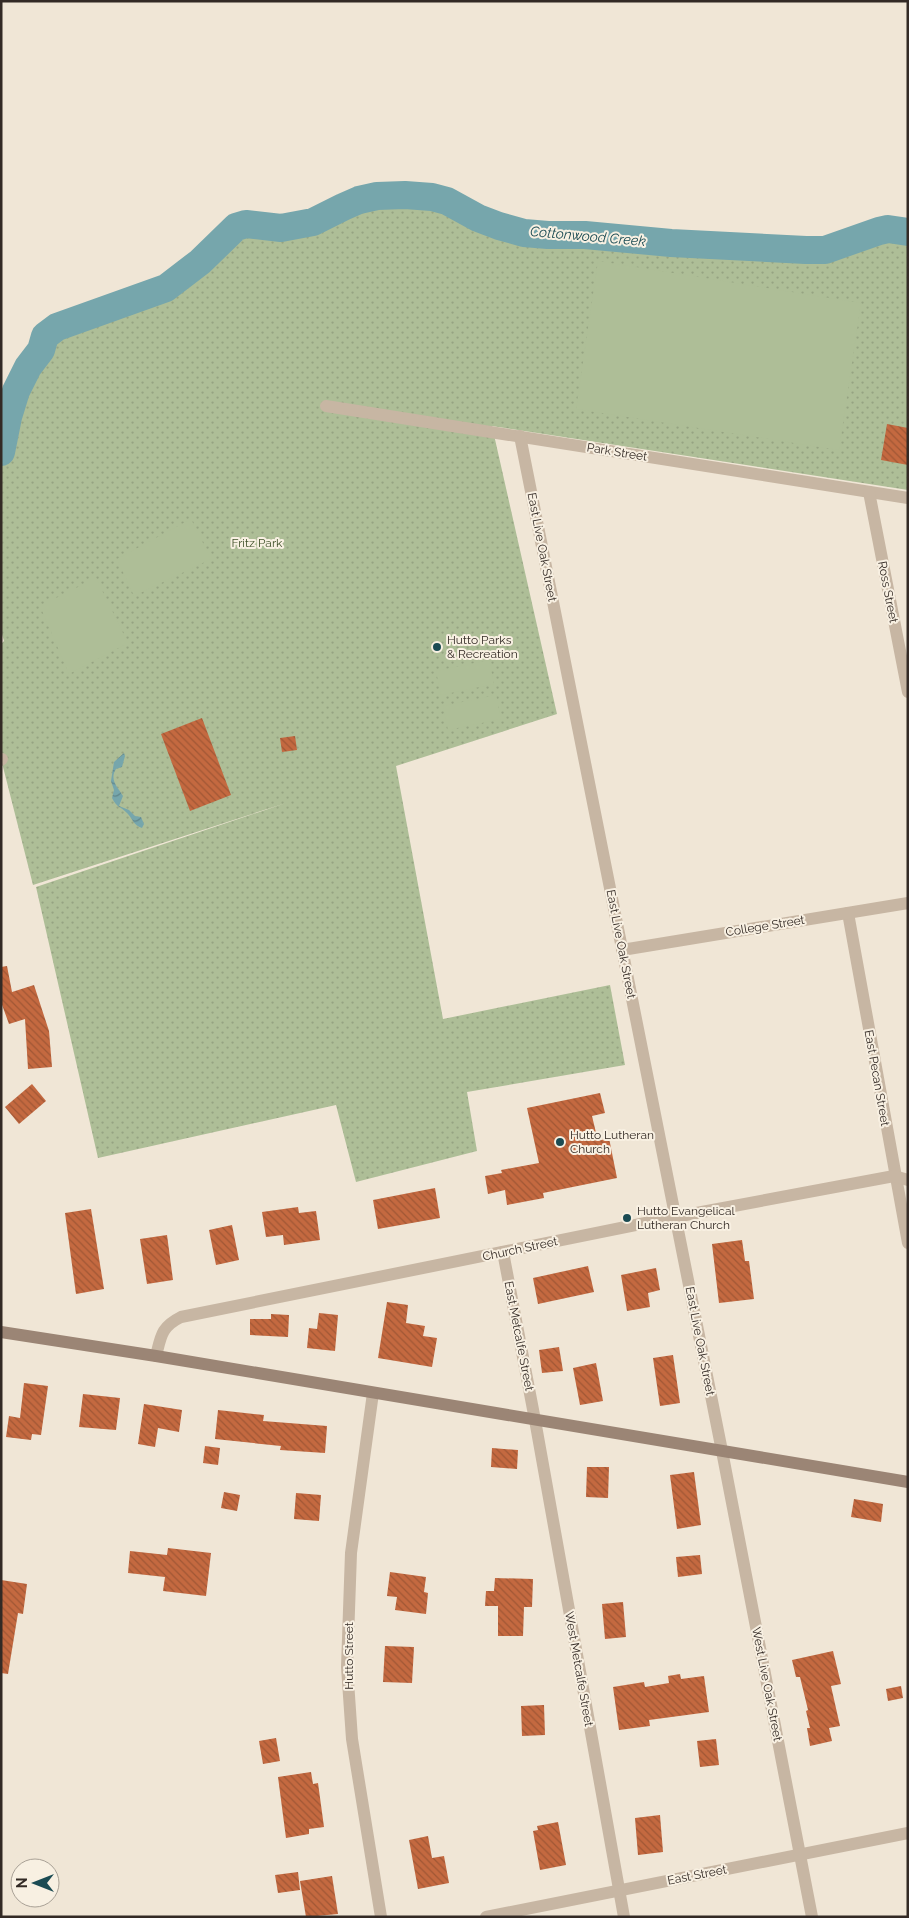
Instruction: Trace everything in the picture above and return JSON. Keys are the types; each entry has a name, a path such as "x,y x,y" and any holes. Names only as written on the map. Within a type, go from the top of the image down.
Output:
{"main road":[{"path":"1,1332 156,1356 373,1394 908,1482"}],"street":[{"name":"Park Street","path":"326,406 908,498"},
{"name":"East Live Oak Street","path":"520,436 722,1451"},
{"name":"Ross Street","path":"869,492 908,692"},
{"name":"College Street","path":"622,950 908,903"},
{"name":"East Pecan Street","path":"848,913 894,1176 908,1243"},
{"name":"Church Street","path":"156,1356 160,1336 168,1323 180,1317 675,1217 894,1176 908,1180"},
{"name":"East Metcalfe Street","path":"503,1252 536,1420"},
{"name":"Hutto Street","path":"373,1394 351,1553 347,1666 352,1738 381,1917"},
{"name":"West Metcalfe Street","path":"536,1420 624,1917"},
{"name":"West Live Oak Street","path":"722,1451 812,1917"},
{"name":"East Street","path":"486,1917 908,1833"}],"green space":[{"name":"Fritz Park","path":"419,192 500,220 563,235 816,245 902,218 908,219 908,490 492,426 557,714 396,766 443,1019 610,985 625,1065 467,1092 477,1151 356,1182 336,1105 98,1158 36,887 286,803 33,885 1,759 1,644 4,641 1,631 1,433 5,395 48,319 116,295 193,272 234,229 305,223 367,197"},
{"path":"598,261 861,303 839,450 576,409"},
{"path":"191,519 211,559 134,596 117,559"},
{"path":"96,578 128,643 69,674 40,606"},
{"path":"489,660 494,684 441,695 436,671"},
{"path":"496,695 501,719 448,730 443,706"}],"water":[{"path":"124,753 122,767 116,769 113,777 123,796 119,806 129,810 135,816 141,817 144,824 142,828 135,824 127,813 117,805 112,798 114,790 111,781 114,762"}],"building":[{"path":"887,424 908,428 908,465 881,460"},
{"path":"202,718 231,795 190,811 161,734"},
{"path":"295,736 297,750 282,752 280,738"},
{"path":"7,966 12,992 34,985 49,1031 52,1067 28,1069 25,1019 9,1024 1,1002 1,967"},
{"path":"32,1084 46,1101 19,1124 5,1107"},
{"name":"Hutto Lutheran Church","path":"600,1093 605,1113 592,1116 598,1141 609,1138 617,1178 543,1193 544,1198 507,1205 505,1190 488,1194 485,1176 502,1173 501,1170 539,1163 527,1108"},
{"path":"435,1188 440,1218 378,1229 373,1200"},
{"path":"298,1207 299,1213 316,1211 320,1240 284,1245 283,1235 266,1237 262,1212"},
{"path":"91,1209 104,1289 76,1294 65,1213"},
{"path":"232,1225 239,1260 216,1265 209,1230"},
{"path":"167,1235 173,1280 147,1284 140,1239"},
{"path":"742,1240 745,1261 749,1261 754,1299 719,1303 712,1244"},
{"path":"588,1266 594,1292 538,1304 533,1278"},
{"path":"656,1268 660,1290 648,1293 650,1307 627,1311 621,1275"},
{"path":"387,1302 408,1305 406,1323 425,1326 423,1336 437,1338 432,1367 378,1358"},
{"path":"319,1313 338,1315 335,1351 307,1348 309,1328 317,1329"},
{"path":"271,1314 289,1315 288,1337 250,1335 250,1319 271,1319"},
{"path":"559,1347 563,1371 542,1373 539,1350"},
{"path":"673,1355 680,1403 660,1406 653,1358"},
{"path":"596,1363 603,1401 580,1405 573,1368"},
{"path":"24,1383 48,1386 41,1435 32,1434 31,1440 6,1437 9,1416 20,1418"},
{"path":"83,1394 120,1398 116,1430 79,1427"},
{"path":"144,1404 182,1410 179,1432 158,1428 155,1447 138,1444"},
{"path":"218,1410 264,1415 263,1421 327,1426 325,1453 280,1450 281,1446 215,1439"},
{"path":"205,1446 220,1448 218,1465 203,1463"},
{"path":"492,1448 518,1450 517,1469 491,1467"},
{"path":"587,1467 609,1467 608,1498 586,1497"},
{"path":"694,1472 701,1525 677,1529 670,1475"},
{"path":"224,1492 240,1495 237,1511 221,1508"},
{"path":"296,1493 321,1495 319,1521 294,1519"},
{"path":"854,1499 883,1504 881,1522 851,1517"},
{"path":"168,1548 211,1553 206,1596 163,1591 165,1577 128,1573 130,1551 167,1555"},
{"path":"700,1555 702,1574 678,1577 676,1557"},
{"path":"390,1572 426,1577 424,1592 428,1593 426,1614 395,1610 397,1597 387,1596"},
{"path":"495,1578 533,1579 532,1607 524,1607 523,1636 498,1636 498,1606 485,1606 486,1591 494,1591"},
{"path":"1,1580 27,1584 23,1614 18,1613 8,1674 1,1673"},
{"path":"623,1602 626,1637 605,1639 602,1604"},
{"path":"385,1646 414,1647 412,1683 383,1682"},
{"path":"833,1651 841,1684 831,1686 840,1726 829,1728 832,1741 810,1746 807,1728 810,1728 806,1711 808,1710 800,1677 796,1677 792,1660"},
{"path":"680,1674 681,1679 704,1676 709,1712 649,1720 650,1726 619,1730 613,1687 644,1682 645,1687 669,1683 668,1676"},
{"path":"901,1686 903,1698 888,1701 886,1689"},
{"path":"544,1705 545,1735 522,1736 521,1706"},
{"path":"276,1738 280,1761 263,1764 259,1741"},
{"path":"716,1739 719,1765 700,1767 697,1741"},
{"path":"311,1772 313,1784 318,1783 324,1827 309,1829 309,1834 286,1838 278,1777"},
{"path":"660,1815 663,1852 638,1855 635,1818"},
{"path":"558,1822 566,1865 540,1870 533,1831 538,1830 537,1826"},
{"path":"428,1836 432,1858 444,1856 449,1883 418,1889 409,1840"},
{"path":"298,1872 300,1890 278,1893 275,1875"},
{"path":"332,1876 338,1914 306,1917 300,1881"}],"waterway":[{"name":"Cottonwood Creek","path":"1,452 8,417 16,391 28,367 41,350 45,336 57,327 166,288 200,262 236,227 246,224 281,228 313,222 359,200 377,196 405,195 432,197 447,201 478,218 499,226 524,233 548,235 585,235 671,243 825,250 888,229 908,232"}],"place":[{"name":"Hutto Parks & Recreation","path":"437,647"},
{"name":"Hutto Lutheran Church","path":"560,1142"},
{"name":"Hutto Evangelical Lutheran Church","path":"627,1218"}]}
